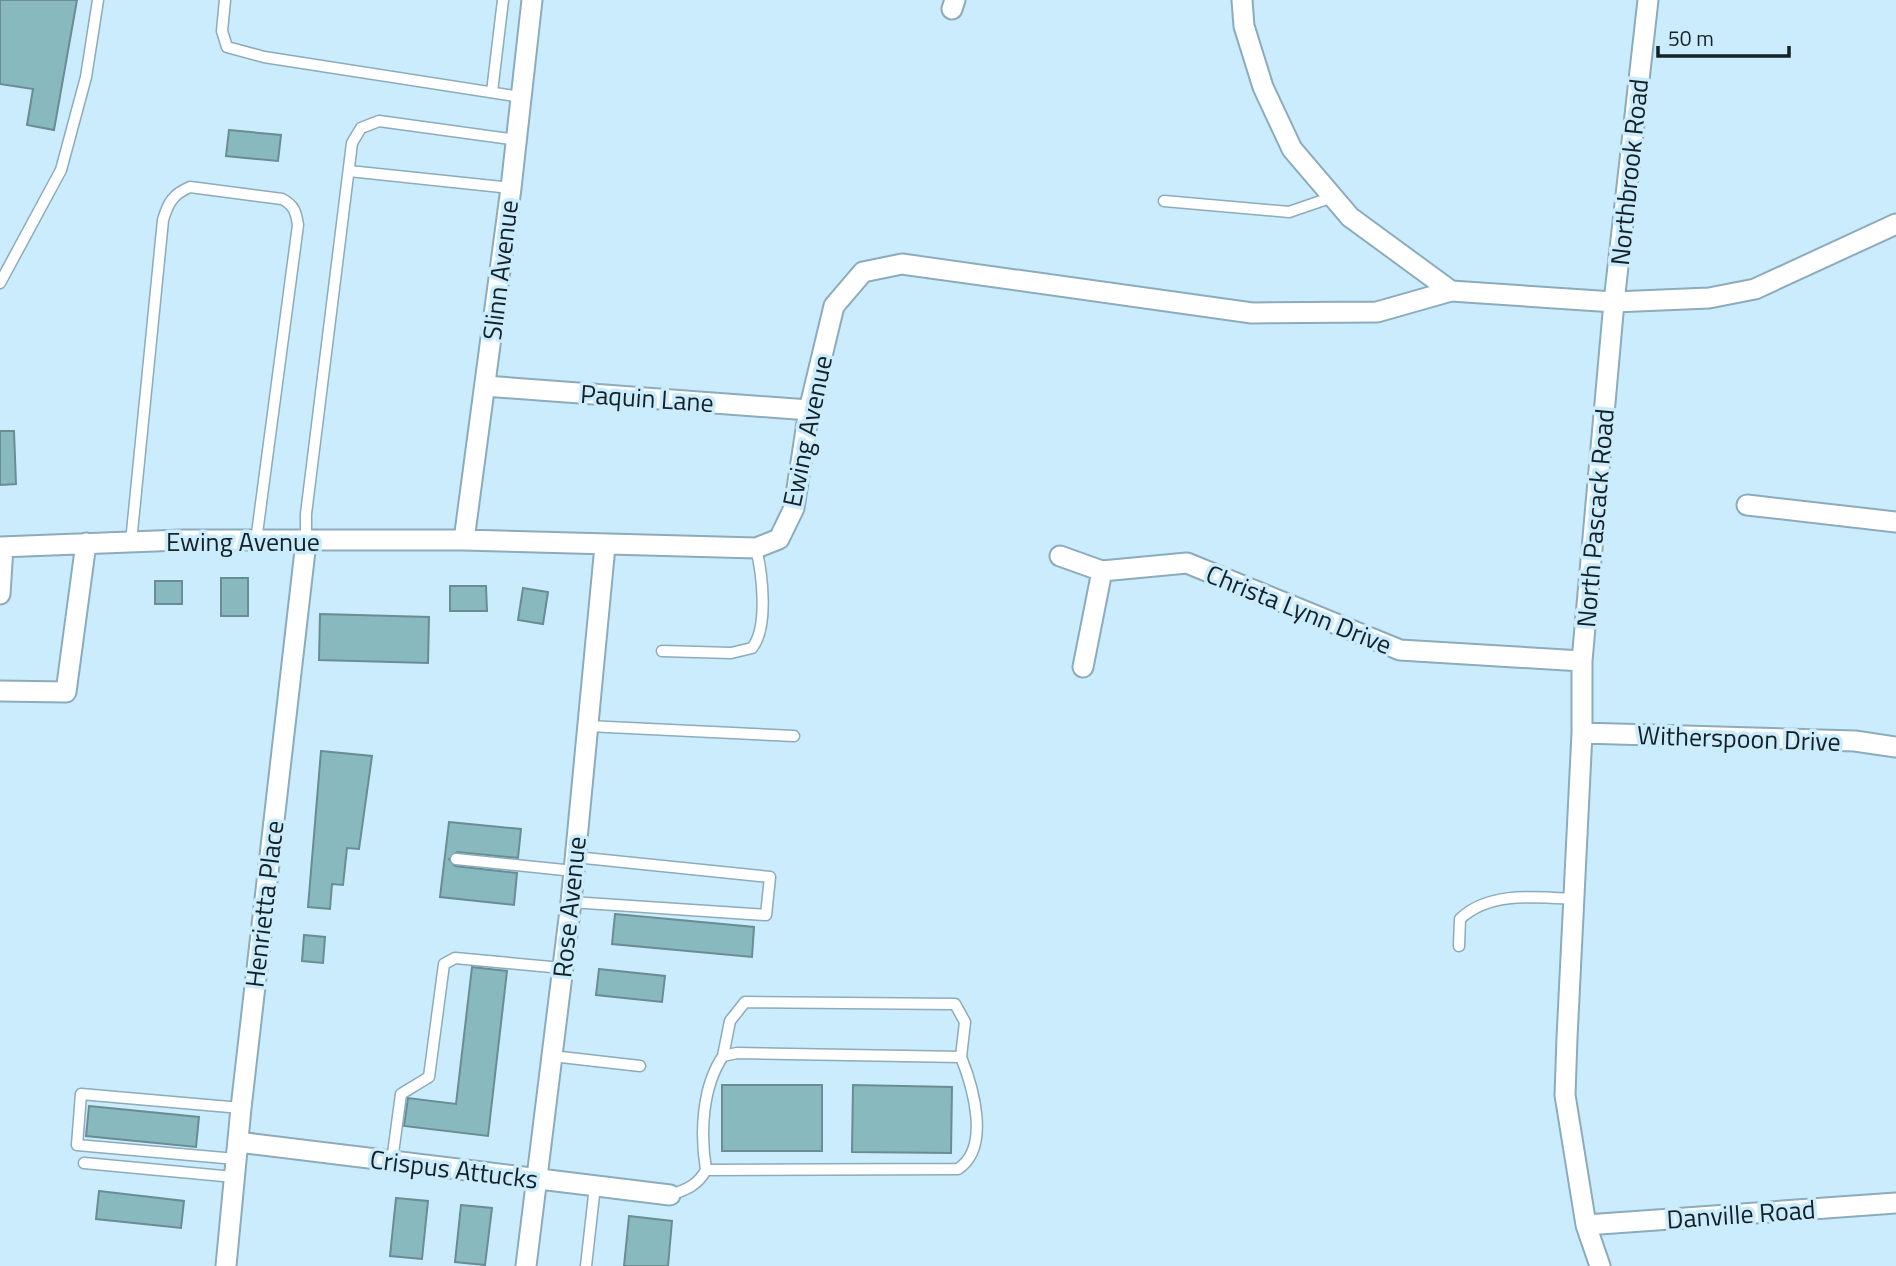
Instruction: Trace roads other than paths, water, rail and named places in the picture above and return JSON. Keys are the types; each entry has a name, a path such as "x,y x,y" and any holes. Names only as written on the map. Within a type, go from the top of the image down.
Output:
{"street":[{"name":"Slinn Avenue","path":"464,540 511,188 532,0"},
{"path":"1241,0 1244,26 1263,87 1292,149 1350,217 1451,291 1614,302 1709,298 1755,289 1896,224"},
{"name":"Northbrook Road","path":"1614,302 1648,0"},
{"name":"Ewing Avenue","path":"2,547 131,542 464,540 604,546 756,548 779,539 794,508 810,410 834,306 863,272 902,264 1252,313 1377,312 1451,291"},
{"name":"North Pascack Road","path":"1600,1266 1586,1225 1565,1094 1582,733 1582,662 1614,302"},
{"name":"Paquin Lane","path":"485,386 810,410"},
{"path":"1747,505 1896,522"},
{"name":"Henrietta Place","path":"226,1266 241,1108 306,542"},
{"path":"0,691 66,692 86,543"},
{"name":"Rose Avenue","path":"526,1266 571,902 604,546"},
{"path":"0,594 2,547"},
{"name":"Christa Lynn Drive","path":"1060,556 1102,571 1187,563 1400,650 1582,662"},
{"path":"1083,667 1102,571"},
{"name":"Witherspoon Drive","path":"1582,733 1855,741 1896,747"},
{"name":"Crispus Attucks","path":"236,1159 392,1161 670,1195"},
{"name":"Danville Road","path":"1586,1225 1896,1203"}],"lane":[{"path":"0,283 61,170 86,77 98,0"},
{"path":"225,0 222,31 227,47 264,57 521,97"},
{"path":"492,92 503,0"},
{"path":"306,542 306,514 352,143 361,128 379,121 516,140"},
{"path":"349,171 511,188"},
{"path":"131,542 163,220 168,204 176,193 190,187 282,199 291,203 296,213 298,225 256,541"},
{"path":"1164,201 1289,212 1333,197"},
{"path":"662,651 731,653 752,648 758,636 764,585 756,548"},
{"path":"587,726 794,736"},
{"path":"456,859 770,877 766,915 571,902"},
{"path":"1459,946 1460,919 1470,909 1522,896 1574,899"},
{"path":"392,1161 401,1094 429,1077 444,964 455,958 562,968"},
{"path":"670,1195 687,1190 701,1180 706,1170 708,1089 713,1071 723,1056 730,1021 745,1002 956,1004 965,1022 961,1057 975,1091 975,1142 972,1155 958,1169 706,1170"},
{"path":"723,1056 737,1053 961,1057"},
{"path":"552,1056 640,1066"},
{"path":"236,1159 77,1145 81,1094 241,1108"},
{"path":"83,1163 236,1159"},
{"path":"586,1266 595,1186"}]}
